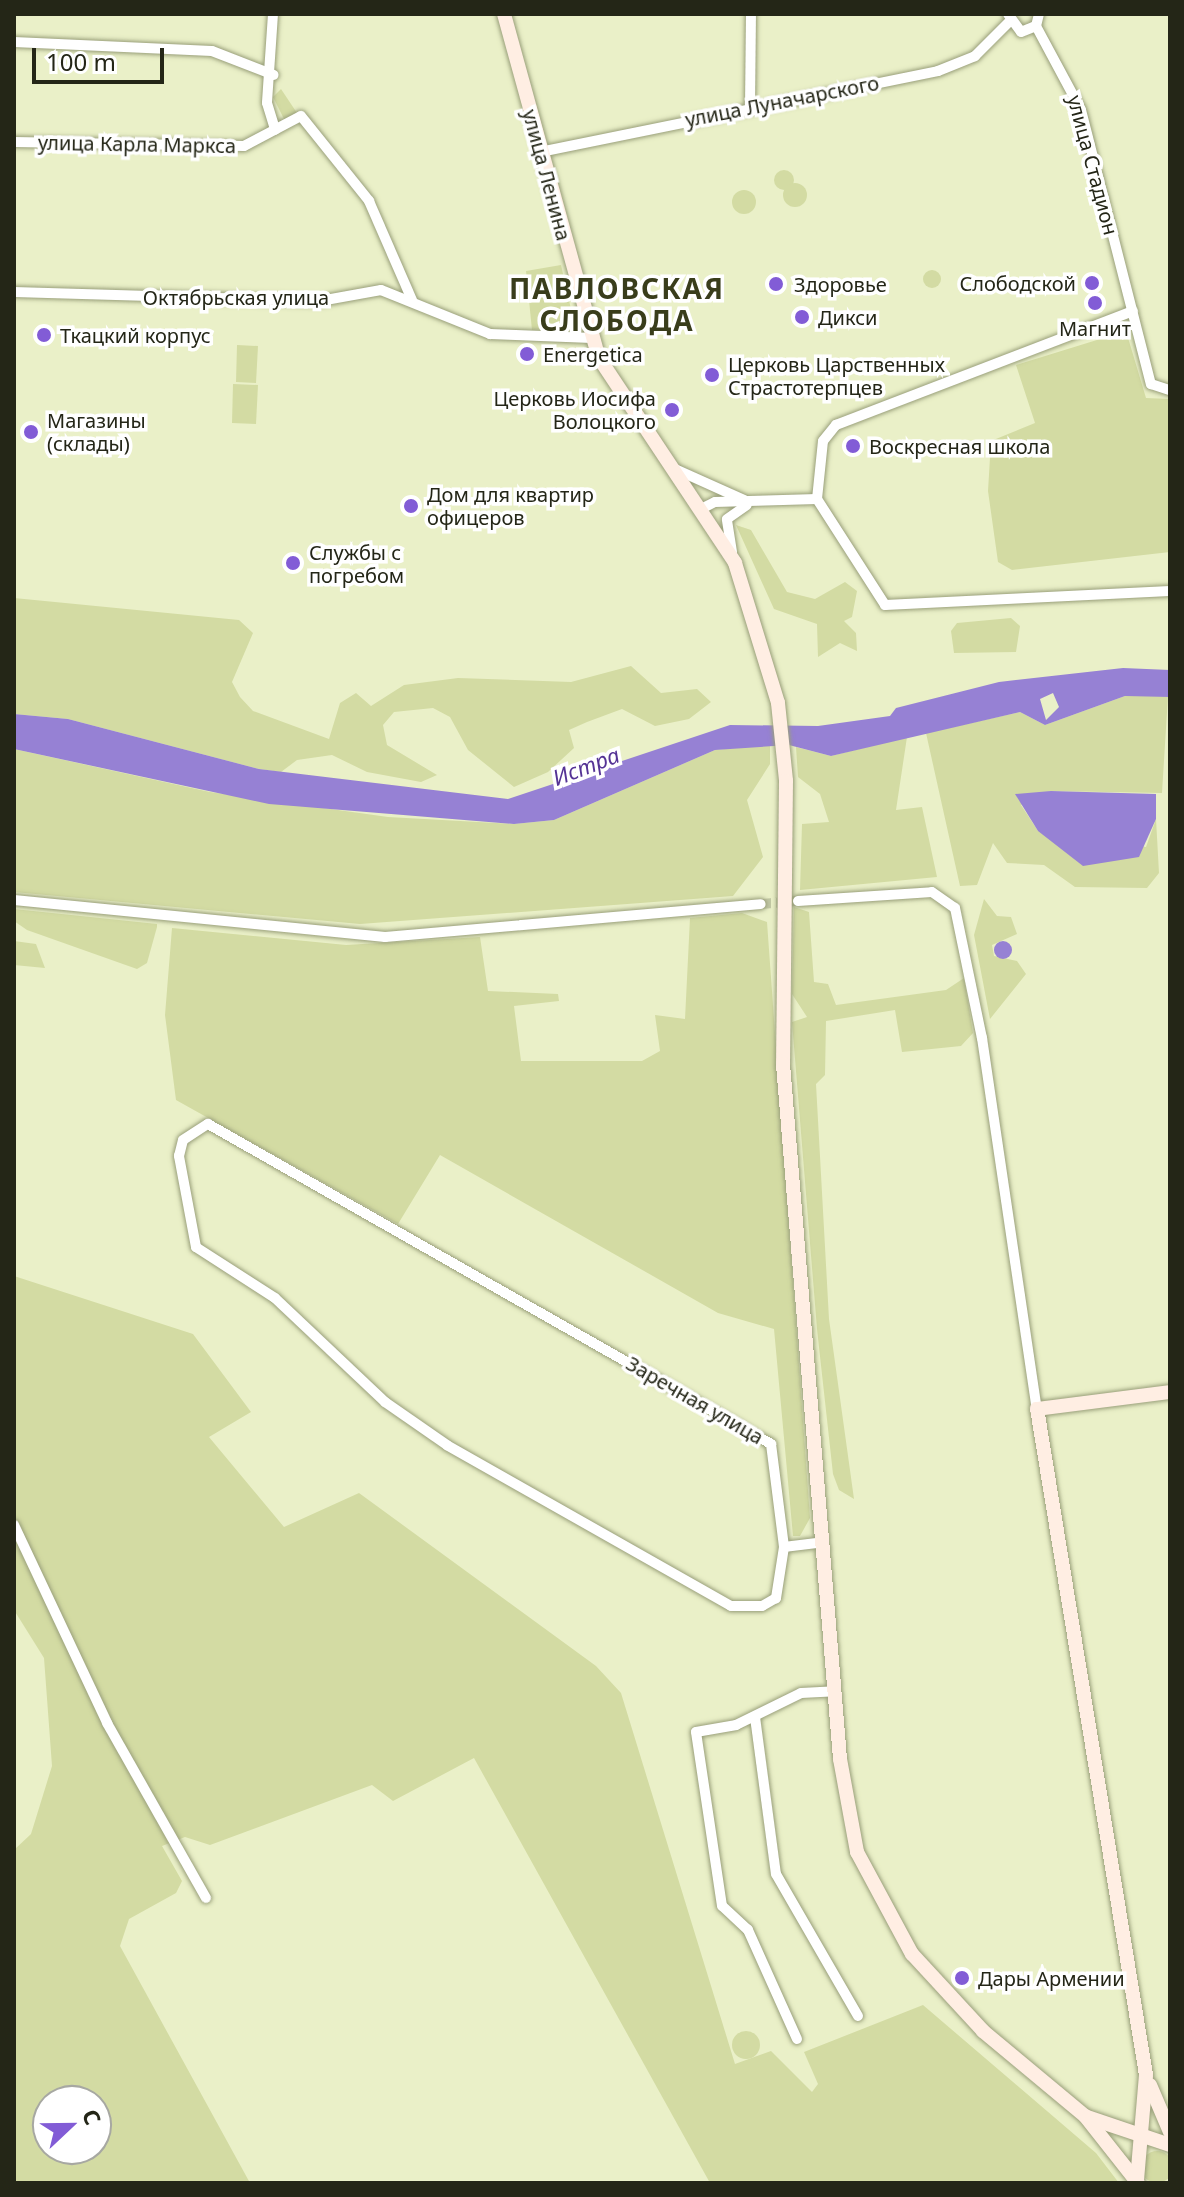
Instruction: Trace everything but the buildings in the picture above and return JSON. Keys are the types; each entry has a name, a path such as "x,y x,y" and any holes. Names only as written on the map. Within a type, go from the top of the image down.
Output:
{"main road":[{"name":"улица Ленина","path":"504,14 592,338 623,403 703,508 735,563 770,671 786,817 783,1064 848,1817 889,1923 983,2031 1085,2116"},
{"path":"1168,2140 1146,2075 1037,1409 1170,1392"},
{"path":"1138,2183 1146,2075"},
{"path":"1107,2125 1134,2122 1145,2106"},
{"path":"1085,2116 1142,2138 1168,2140"},
{"path":"1085,2116 1138,2183"},
{"path":"1139,2156 1168,2140"}],"street":[{"path":"273,14 274,75 267,103 275,130"},
{"path":"750,107 751,14"},
{"path":"1008,18 1021,32 1036,26 1039,14"},
{"name":"улица Луначарского","path":"540,152 958,65 1008,18"},
{"name":"улица Стадион","path":"1036,26 1081,110 1151,384 1170,390"},
{"path":"14,42 203,50 274,75"},
{"name":"улица Карла Маркса","path":"14,142 244,146 301,116 369,201 412,300"},
{"name":"Октябрьская улица","path":"14,292 320,301 381,290 490,334 592,338"},
{"path":"1133,311 836,425 823,441 817,499 885,605 1170,591"},
{"path":"672,467 753,504"},
{"path":"703,508 817,499"},
{"path":"735,563 727,519 753,504"},
{"path":"798,901 932,892 955,908 982,1038 1037,1409"},
{"path":"14,900 385,937 761,904"},
{"name":"Заречная улица","path":"208,1124 771,1444 784,1547 776,1598 753,1608 731,1606 447,1445 385,1402 275,1298 196,1247 181,1169 183,1140 208,1124"},
{"path":"14,1525 107,1723 206,1898"},
{"path":"784,1547 823,1542"},
{"path":"797,2039 748,1930 728,1919 711,1860 696,1732 755,1717 794,1695 835,1691"},
{"path":"755,1717 776,1874 858,2016"}],"green space":[{"path":"281,89 297,113 285,121 273,97"},
{"path":"784,170 791,173 794,180 791,187 784,190 777,187 774,180 777,173"},
{"path":"795,183 804,186 807,195 804,204 795,207 786,204 783,195 786,186"},
{"path":"744,190 753,193 756,202 753,211 744,214 735,211 732,202 735,193"},
{"path":"561,265 575,327 532,330 526,271"},
{"path":"932,270 941,279 932,288 923,279"},
{"path":"1126,331 1146,398 1170,399 1170,552 1012,570 998,562 988,491 991,441 1035,423 1016,365"},
{"path":"237,345 258,346 256,383 236,382"},
{"path":"233,384 258,385 256,424 232,423"},
{"path":"736,525 751,530 787,592 815,599 845,582 857,591 852,617 844,621 856,633 857,651 840,643 818,657 817,624 774,609"},
{"path":"14,598 239,620 253,633 232,682 240,697 253,711 329,739 340,703 356,693 371,706 404,685 458,678 571,682 631,666 661,693 697,689 711,702 689,719 655,726 622,709 587,722 569,730 574,748 548,772 514,787 468,750 450,717 433,708 394,712 383,725 387,745 437,775 421,782 367,772 332,755 297,760 281,772 259,769 68,719 14,714"},
{"path":"1011,618 1020,626 1016,652 954,653 951,631 957,623"},
{"path":"1125,696 1168,696 1162,793 1051,791 1021,805 1038,831 1146,847 1156,819 1159,873 1147,888 1075,887 1044,865 1007,863 993,843 977,885 960,886 926,733 1020,712 1045,725"},
{"path":"907,737 896,810 922,807 937,877 800,890 802,824 829,822 820,794 798,777 796,747 831,756"},
{"path":"770,744 770,764 747,800 763,857 733,896 360,924 14,892 14,749 210,792 388,817 514,824 554,820 715,750"},
{"path":"984,899 997,916 1011,917 1017,934 992,945 994,956 1017,961 1026,974 990,1019 974,935"},
{"path":"794,907 809,912 814,982 828,984 836,1005 946,990 964,978 973,1033 961,1046 902,1052 895,1010 826,1021 825,1075 816,1084 829,1319 854,1499 839,1490 833,1474 817,1329 792,1022 807,1017 792,994"},
{"path":"14,909 157,924 157,927 147,963 137,969 27,930 14,921"},
{"path":"742,913 767,922 810,1518 800,1536 793,1536 774,1329 718,1313 440,1155 398,1224 176,1100 165,1015 172,928 346,945 480,937 488,991 558,994 559,1001 514,1006 521,1061 642,1061 660,1051 655,1015 685,1019 690,918"},
{"path":"14,941 36,944 45,968 14,965"},
{"path":"14,1276 193,1334 251,1412 209,1437 284,1527 359,1493 596,1666 621,1693 735,2064 771,2051 812,2092 818,2084 804,2052 923,2005 1096,2153 1119,2183 710,2183 474,1758 393,1801 372,1785 210,1845 185,1837 162,1846 182,1881 176,1893 129,1919 120,1946 250,2183 14,2183 14,1850 31,1834 52,1766 44,1658 14,1610"},
{"path":"746,2031 756,2035 760,2045 756,2055 746,2059 736,2055 732,2045 736,2035"},
{"path":"1157,2151 1169,2155 1173,2167 1169,2179 1157,2183 1145,2179 1141,2167 1145,2155"}],"shaded area":[{"path":"1123,668 1170,670 1170,697 1125,696 1045,725 1020,712 831,756 789,745 715,750 554,820 514,824 269,804 14,749 14,714 68,719 259,769 508,799 730,725 818,726 890,716 896,708 999,682","holes":["1053,693 1059,707 1046,720 1040,699"]},
{"path":"1051,791 1156,794 1156,819 1139,857 1083,866 1038,831 1015,794"},
{"path":"1003,941 1012,950 1003,959 994,950"}],"tunnel":[{"path":"761,904 798,901"}],"place":[{"name":"Слободской","path":"1092,283"},
{"name":"Здоровье","path":"776,284"},
{"name":"Магнит","path":"1095,303"},
{"name":"Дикси","path":"802,317"},
{"name":"Ткацкий корпус","path":"44,335"},
{"name":"Energetica","path":"527,354"},
{"name":"Церковь Царственных Страстотерпцев","path":"712,375"},
{"name":"Церковь Иосифа Волоцкого","path":"672,410"},
{"name":"Магазины (склады)","path":"31,432"},
{"name":"Воскресная школа","path":"853,446"},
{"name":"Дом для квартир офицеров","path":"411,506"},
{"name":"Службы с погребом","path":"293,563"},
{"name":"Дары Армении","path":"962,1978"}],"district":[{"name":"ПАВЛОВСКАЯ СЛОБОДА","path":"617,304"}],"water label":[{"name":"Истра","path":"586,766"}]}
